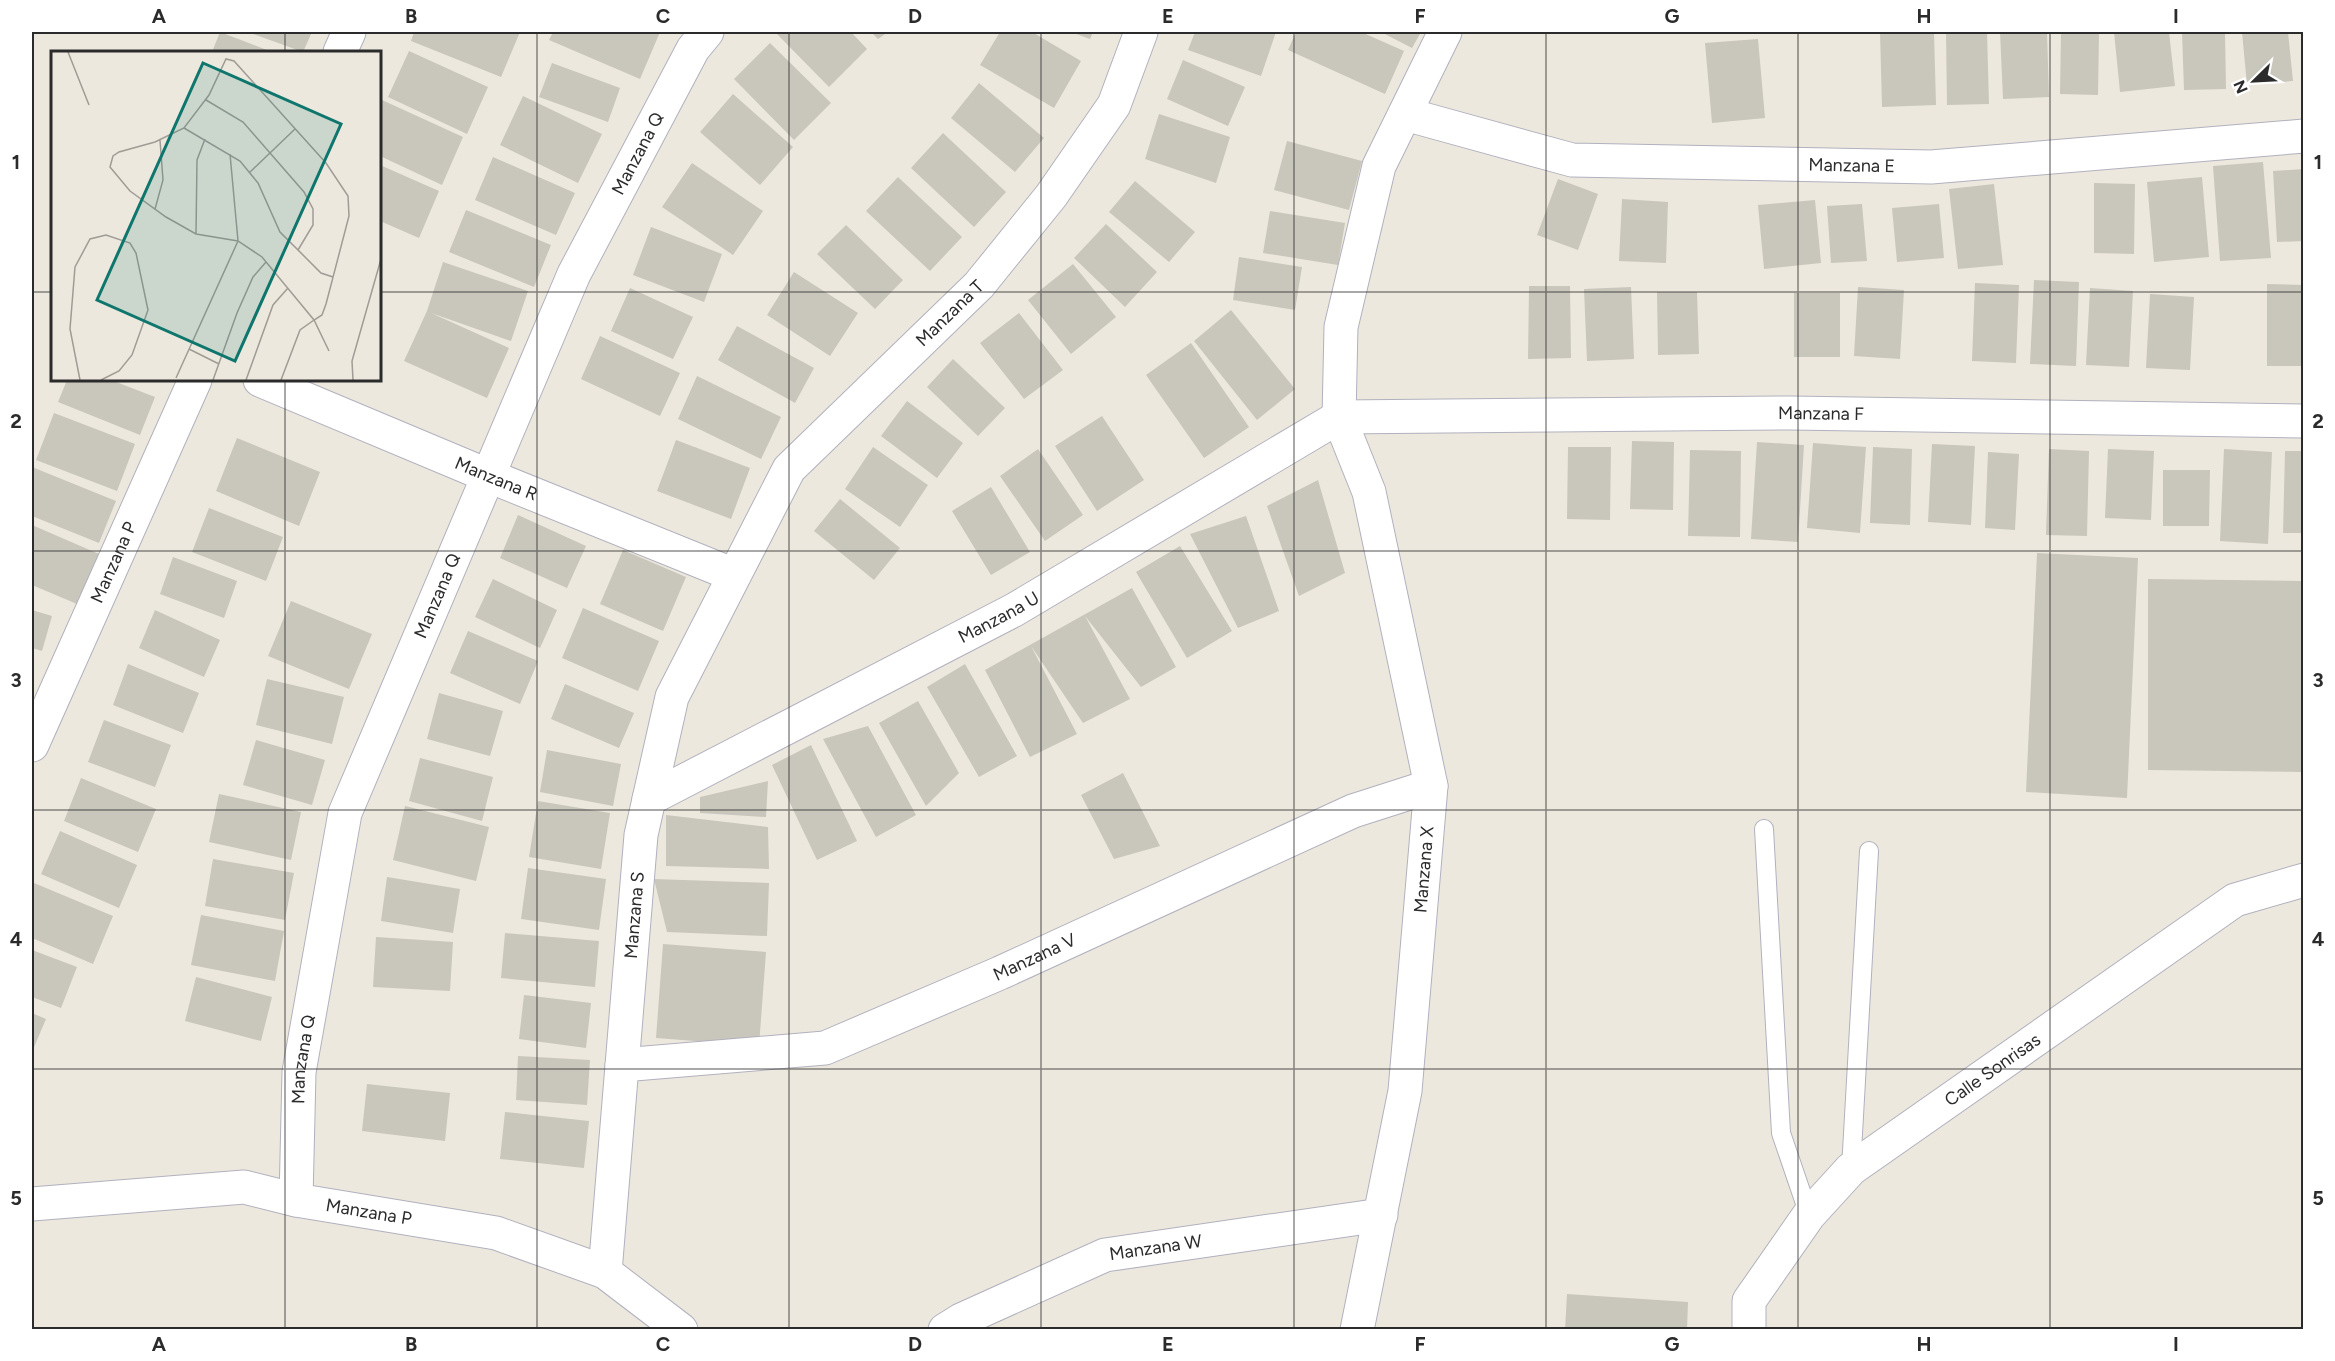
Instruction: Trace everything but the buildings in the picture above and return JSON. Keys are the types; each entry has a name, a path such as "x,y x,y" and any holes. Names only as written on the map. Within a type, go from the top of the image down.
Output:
{"street":[{"path":"340,51 349,32"},
{"name":"Manzana Q","path":"296,1200 299,1072 345,813 574,274 693,49 707,32"},
{"name":"Manzana T","path":"734,575 789,469 979,285 1051,196 1114,105 1142,32"},
{"path":"1339,417 1341,327 1379,166 1445,32"},
{"name":"Manzana E","path":"1405,114 1572,160 1931,167 2304,136"},
{"name":"Manzana P","path":"32,745 195,381"},
{"name":"Manzana R","path":"262,381 734,575"},
{"name":"Manzana F","path":"1339,417 1791,413 2304,421"},
{"name":"Manzana X","path":"1339,417 1369,492 1431,786 1405,1091 1357,1329"},
{"name":"Manzana U","path":"649,799 1014,610 1339,417"},
{"name":"Manzana S","path":"605,1272 641,835 672,697 734,575"},
{"name":"Manzana V","path":"622,1065 825,1048 1000,973 1353,811 1431,786"},
{"name":"Calle Sonrisas","path":"1749,1329 1749,1300 1809,1215 1851,1169 2235,900 2304,880"},
{"name":"Manzana P","path":"32,1204 244,1187 296,1200 496,1233 605,1272 681,1329"},
{"name":"Manzana W","path":"945,1329 1105,1255 1381,1215"}],"lane":[{"path":"1764,829 1781,1133 1809,1215"},
{"path":"1851,1169 1869,851"}]}
